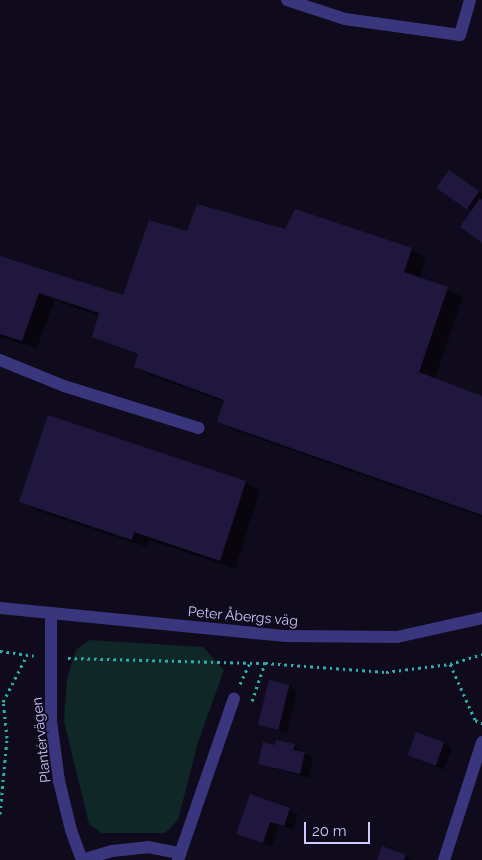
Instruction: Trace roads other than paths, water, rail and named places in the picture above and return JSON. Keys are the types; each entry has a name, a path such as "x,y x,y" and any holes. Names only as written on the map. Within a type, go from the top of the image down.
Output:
{"street":[{"path":"287,0 345,19 460,35 470,0"},
{"path":"0,360 64,386 199,428"},
{"name":"Peter Åbergs väg","path":"0,608 287,636 397,637 482,618"},
{"name":"Plantérvägen","path":"51,613 51,721 59,781 70,830 82,860 112,851 148,848 179,857 234,698"},
{"path":"444,860 482,742"}]}
